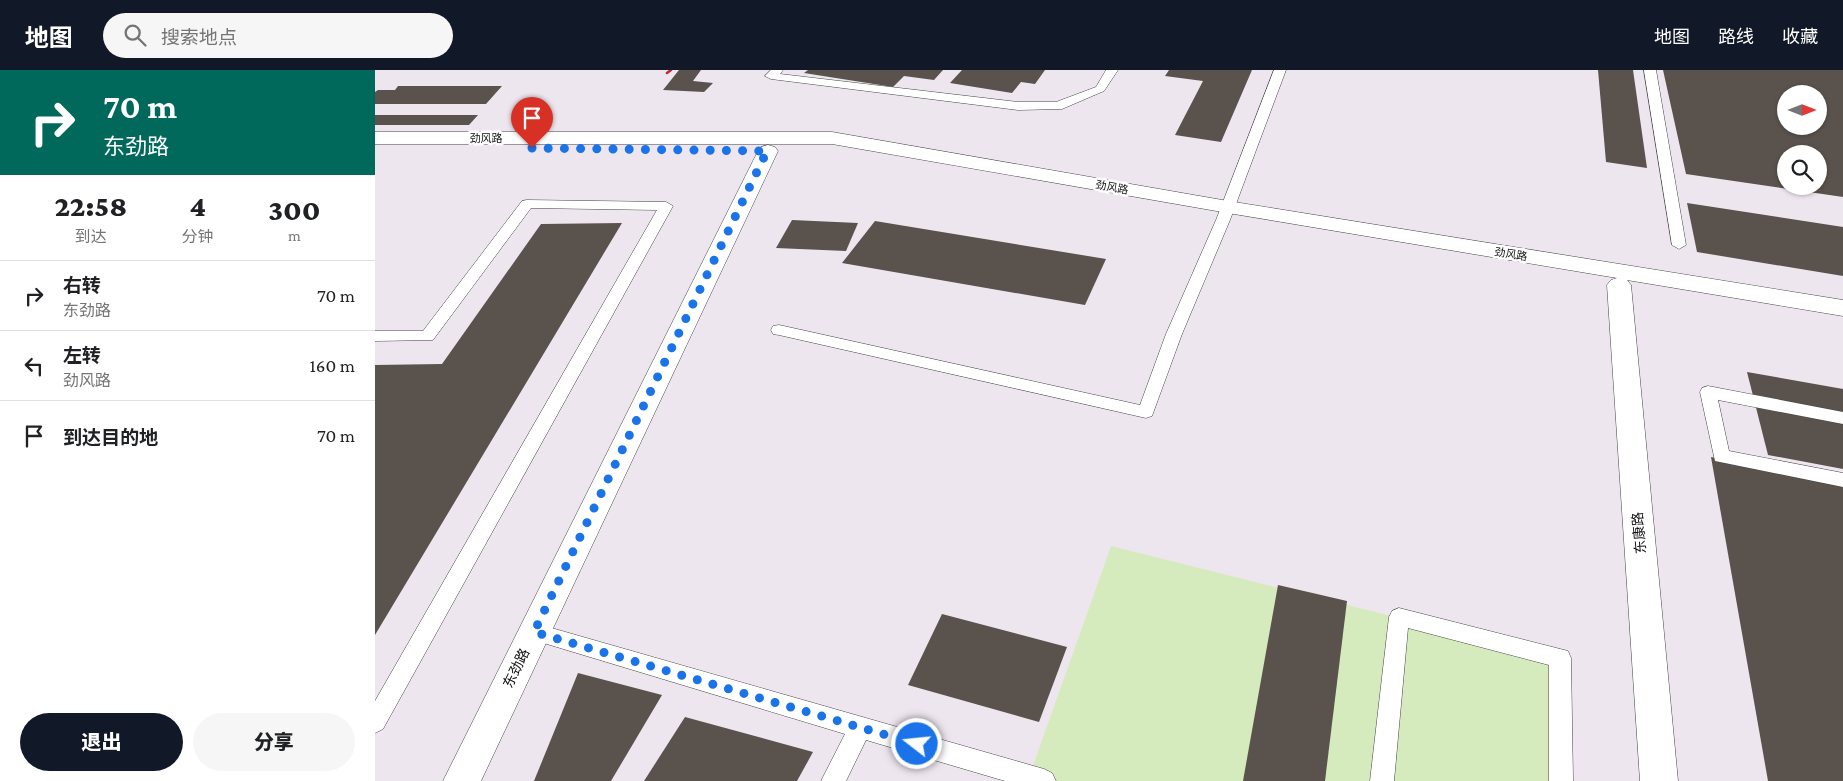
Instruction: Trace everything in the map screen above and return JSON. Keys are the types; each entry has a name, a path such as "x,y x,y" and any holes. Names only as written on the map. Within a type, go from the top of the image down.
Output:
{"street":[{"name":"劲风路","path":"375,138 832,138 1226,214 1619,285 1843,322"},
{"name":"劲风路","path":"375,147 821,152 1843,308"},
{"name":"东劲路","path":"462,781 767,151"},
{"name":"东康路","path":"1619,285 1659,781"}],"lane":[{"path":"777,70 771,76 1018,106 1058,106 1100,89 1112,70"},
{"path":"779,330 1146,412 1173,334 1226,214 1280,70"},
{"path":"1650,70 1679,245"},
{"path":"375,336 427,336 527,204 666,206 375,722"},
{"path":"1843,418 1708,392 1721,456 1843,480"},
{"path":"1382,781 1399,617 1560,658 1561,781"},
{"path":"534,632 1044,781"},
{"path":"833,781 861,727"}],"shaded area":[{"path":"375,70 1843,70 1843,781 375,781"}],"green space":[{"path":"1111,546 1560,658 1561,781 1044,781 1029,777"}],"building":[{"path":"679,70 701,70 693,81 713,83 704,92 663,90"},
{"path":"808,70 943,70 934,80 904,76 893,87 804,73"},
{"path":"962,70 1045,70 1035,84 1021,82 1012,93 950,83"},
{"path":"1169,70 1252,70 1221,142 1175,135 1203,81 1165,76"},
{"path":"1598,70 1633,70 1647,168 1606,162"},
{"path":"1663,70 1843,70 1843,197 1827,195 1827,145 1777,145 1777,187 1686,174"},
{"path":"398,86 502,86 486,104 375,104 375,92 378,90 395,90"},
{"path":"375,115 478,115 469,125 375,125"},
{"path":"1687,203 1843,227 1843,276 1697,252"},
{"path":"792,220 858,223 846,251 776,248"},
{"path":"875,221 1106,259 1085,305 842,263"},
{"path":"622,223 375,635 375,365 442,364 541,224"},
{"path":"1747,372 1843,389 1843,469 1768,455"},
{"path":"1711,457 1843,484 1843,781 1768,781"},
{"path":"1278,585 1347,601 1325,781 1243,781"},
{"path":"942,614 1067,647 1039,722 908,685"},
{"path":"578,673 662,695 611,781 534,781"},
{"path":"685,717 813,752 797,781 644,781"}],"railway":[{"path":"667,73 671,70"}],"route":[{"path":"532,148 767,151 534,632 917,744"}]}
